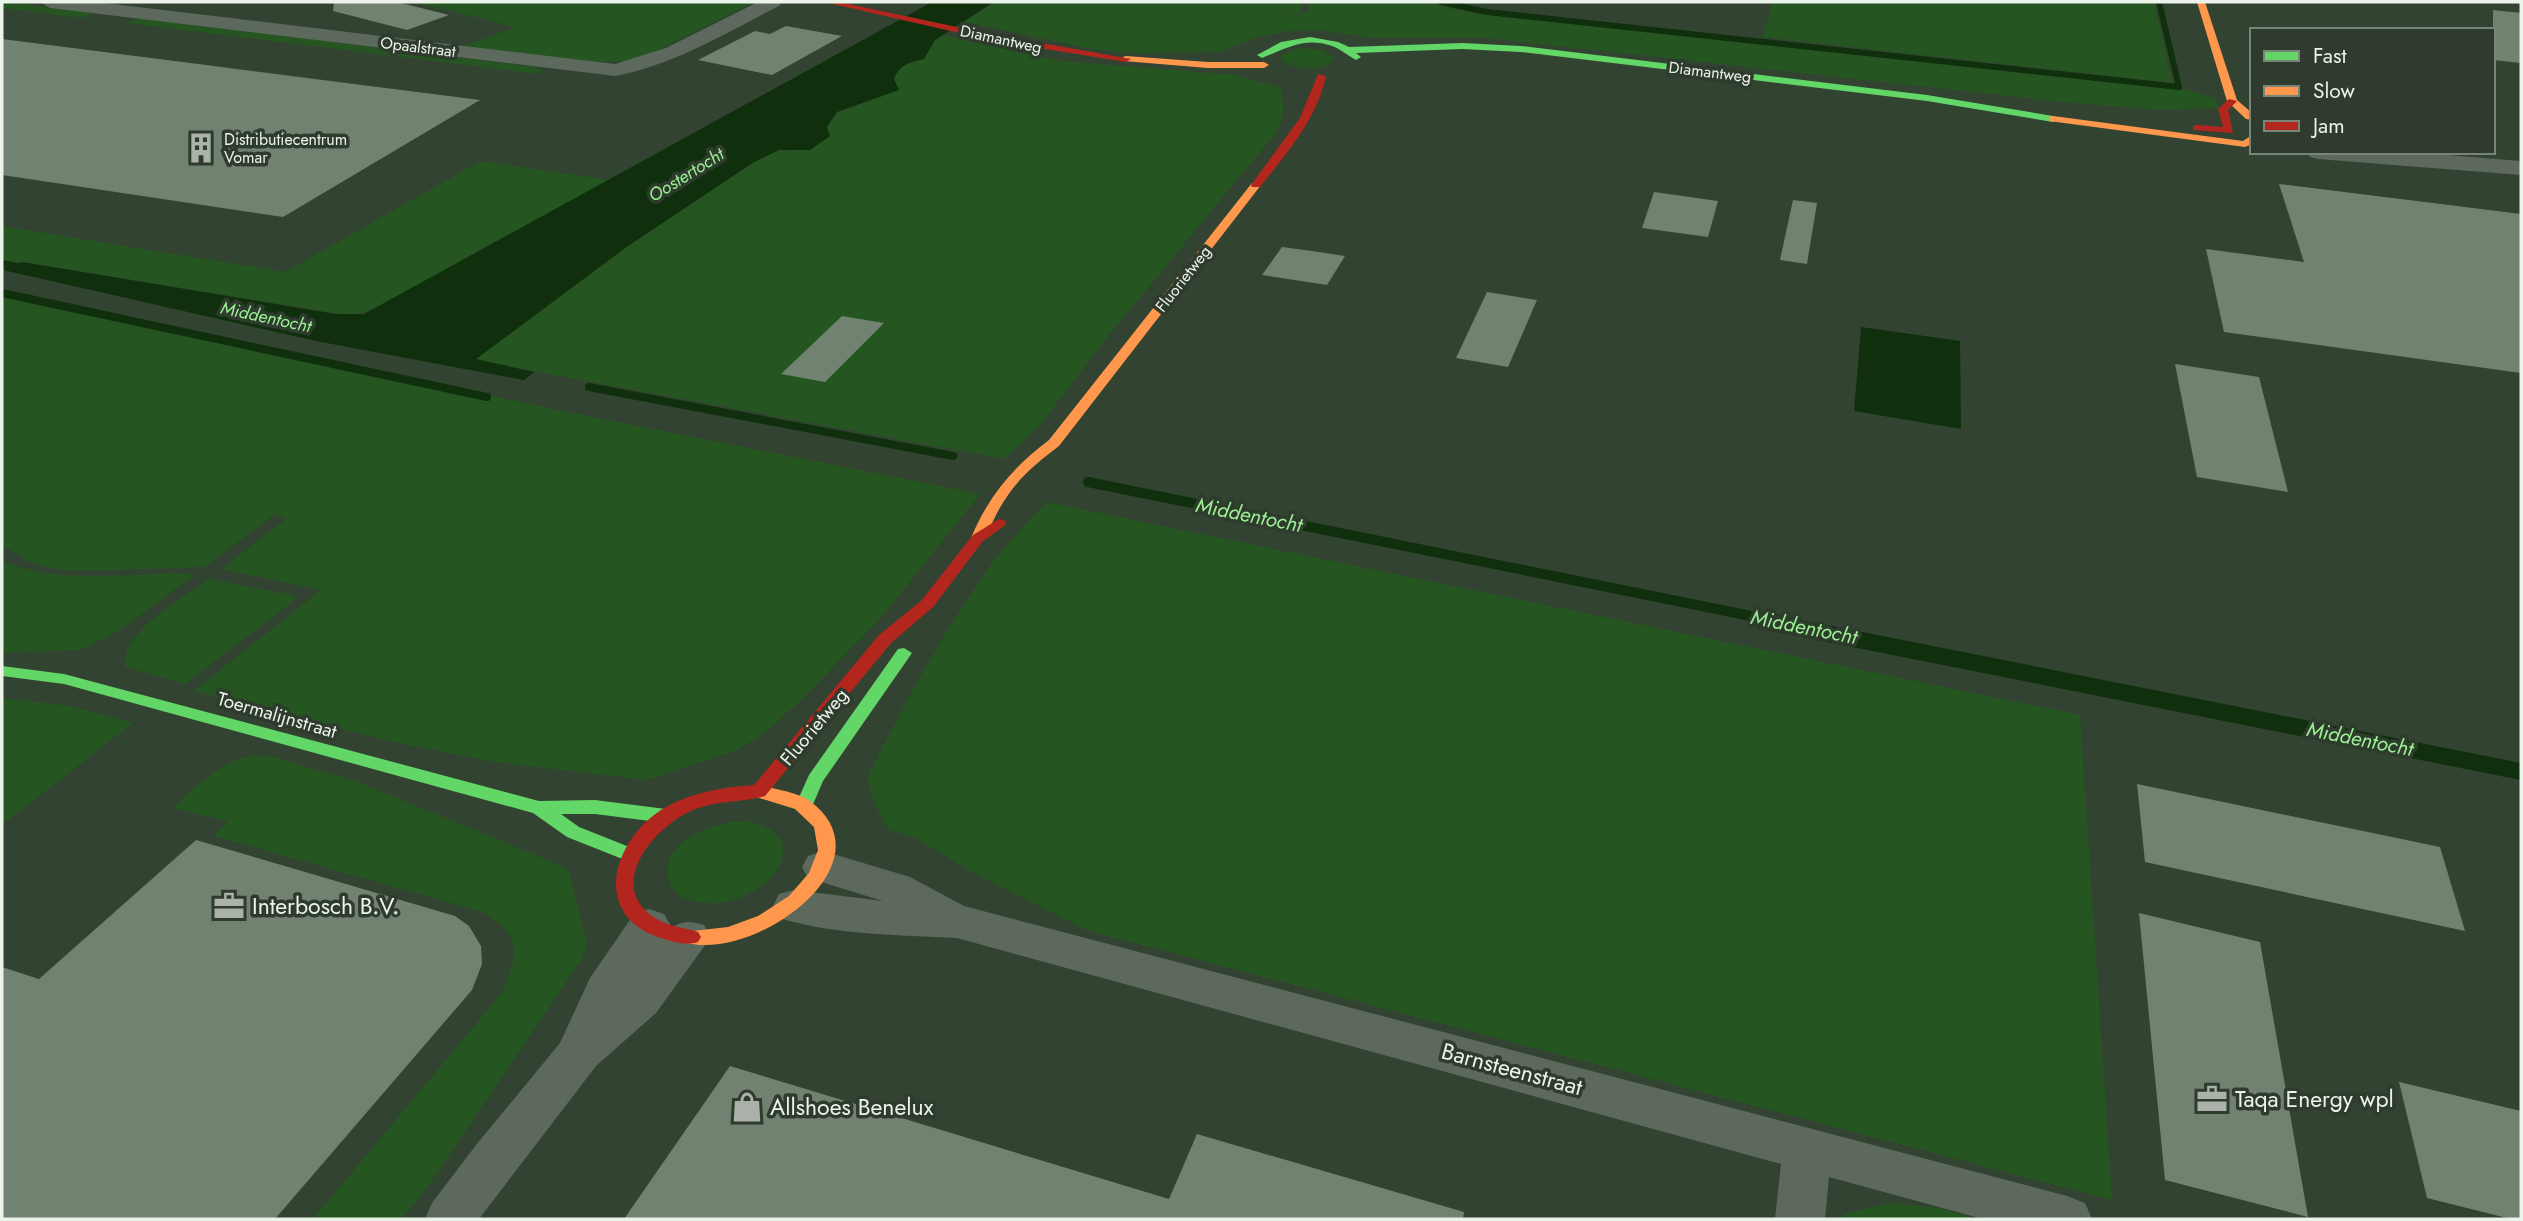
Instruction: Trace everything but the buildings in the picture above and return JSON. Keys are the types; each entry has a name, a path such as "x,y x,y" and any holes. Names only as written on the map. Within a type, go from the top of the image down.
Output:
{"street":[{"name":"Opaalstraat","path":"50,2 615,70 628,69 652,61 772,2"},
{"name":"Diamantweg","path":"828,2 1081,55 1177,64 1263,60"},
{"path":"2201,2 2232,101 2246,112 2247,136"},
{"path":"1281,73 1263,60 1275,46 1300,41 1328,43 1349,62 1310,80 1307,112"},
{"name":"Diamantweg","path":"1349,62 1444,47 1485,46 1976,104 2081,124 2247,136"},
{"name":"Fluorietweg","path":"978,538 988,510 1004,486 1023,463 1054,443 1282,150 1320,88 1310,80"},
{"path":"2232,101 2223,108 2247,136"},
{"path":"2340,154 2470,162"},
{"path":"2420,154 2521,168"},
{"name":"Fluorietweg","path":"1046,469 1054,443"},
{"name":"Fluorietweg","path":"760,791 886,639 927,604 978,538 1009,516"},
{"name":"Fluorietweg","path":"805,804 816,779 913,638 927,604"},
{"name":"Toermalijnstraat","path":"2,671 64,679 539,808 595,807 666,816"},
{"path":"760,791 783,794 805,804 820,820 828,839 823,867 814,884 794,905 766,923 735,934 701,939 669,932 633,912 624,895 623,875 630,855 642,835 666,816 693,801 724,792 760,791"},
{"name":"Toermalijnstraat","path":"539,808 573,832 630,855"},
{"name":"Barnsteenstraat","path":"823,867 895,888 957,921"},
{"name":"Barnsteenstraat","path":"794,905 875,917 957,921 2067,1219"},
{"path":"450,1219 580,1052 640,1000 669,932"},
{"path":"1800,1219 1807,1149"}],"shaded area":[{"path":"2,2 2521,2 2521,1219 2,1219"},
{"path":"2,2 94,13 82,18 2,8"},
{"path":"414,2 754,2 643,57 627,61 591,62 461,47 516,27"},
{"path":"994,2 1298,2 1303,5 1301,12 1258,21 1307,12 1310,8 1306,2 1423,2 1472,13 2186,90 2216,98 2218,108 2159,110 2073,103 1485,38 1373,38 1323,31 1289,31 1254,38 1221,52 1131,53 1092,49 963,22"},
{"path":"1773,2 2154,2 2172,83 1762,37"},
{"path":"138,18 543,70 539,74 126,23"},
{"path":"942,35 1062,61 1237,75 1281,88 1282,117 1274,135 1109,335 1039,426 1004,459 475,360 628,246 754,162 779,150 793,151 827,127 837,112 898,90 894,79 899,70 924,59 935,40"},
{"path":"1299,48 1323,50 1335,58 1317,68 1295,66 1282,61 1281,55"},
{"path":"481,161 609,180 391,301 354,316 22,262 2,266 2,226 285,272"},
{"path":"2,291 558,410 980,494 879,620 797,704 763,734 737,750 646,780 495,762 388,741 194,691 321,590 222,569 287,518 274,515 204,567 74,571 49,568 25,560 23,556 2,546"},
{"path":"1046,502 2080,715 2112,1200 1086,930 974,873 915,838 888,829 875,804 867,778 940,643 972,591"},
{"path":"2,561 52,574 103,576 172,573 193,576 117,632 81,650 2,653"},
{"path":"209,579 293,595 296,599 185,684 125,667 126,654 143,629 155,617"},
{"path":"2,698 70,706 133,723 2,825"},
{"path":"251,756 270,756 358,782 562,866 569,872 587,944 581,960 429,1185 402,1219 313,1219 500,995 511,969 514,948 505,930 483,912 214,836 228,821 173,808 219,769"},
{"path":"748,821 771,830 782,843 782,858 775,873 761,887 742,897 720,903 693,901 677,893 669,881 667,867 680,844 706,829 721,824"},
{"path":"1891,1203 1939,1208 1977,1219 1837,1219 1847,1213"}],"water":[{"name":"Oostertocht","path":"932,2 994,2 935,40 924,59 902,67 894,79 899,90 837,112 827,127 830,136 810,150 779,150 754,162 628,246 476,359 534,372 524,380 316,341 3,270 22,262 336,314 364,314"},
{"path":"1861,327 1960,341 1961,429 1854,411"},
{"path":"1757,611 2521,763 2521,780 1757,628"}],"waterway":[{"path":"1441,2 1487,12 2179,87 2159,2"},
{"name":"Middentocht","path":"2,264 22,268"},
{"name":"Middentocht","path":"2,293 487,397"},
{"name":"Middentocht","path":"589,387 953,456"},
{"name":"Middentocht","path":"1088,482 1766,619"}],"traffic: fast":[{"path":"1262,55 1285,44 1310,40 1335,44 1356,57"},
{"path":"1349,50 1462,46 1521,49 1927,98 2053,119"},
{"path":"805,804 815,779 904,653"},
{"path":"2,671 64,679 539,808 595,807 666,816"},
{"path":"539,808 573,832 630,855"}],"traffic: slow":[{"path":"2201,2 2232,101 2250,117"},
{"path":"1126,59 1208,65 1264,65"},
{"path":"2053,119 2245,144 2250,140"},
{"path":"978,538 999,496 1018,473 1054,443 1256,185"},
{"path":"691,937 729,934 765,922 795,901 817,876 827,850 823,824 801,804 759,791"}],"traffic: jam":[{"path":"828,2 990,37 1126,59"},
{"path":"1256,185 1305,118 1313,104 1321,76"},
{"path":"2197,128 2229,131 2223,109 2232,101"},
{"path":"759,791 885,639 927,604 978,538 999,523"},
{"path":"691,937 664,932 644,921 631,907 625,890 625,871 632,852 646,833 677,810 711,798 759,791"}],"place":[{"name":"Distributiecentrum Vomar","path":"201,148"},
{"name":"Interbosch B.V.","path":"229,906"},
{"name":"Taqa Energy wpl","path":"2212,1099"},
{"name":"Allshoes Benelux","path":"747,1107"}]}
